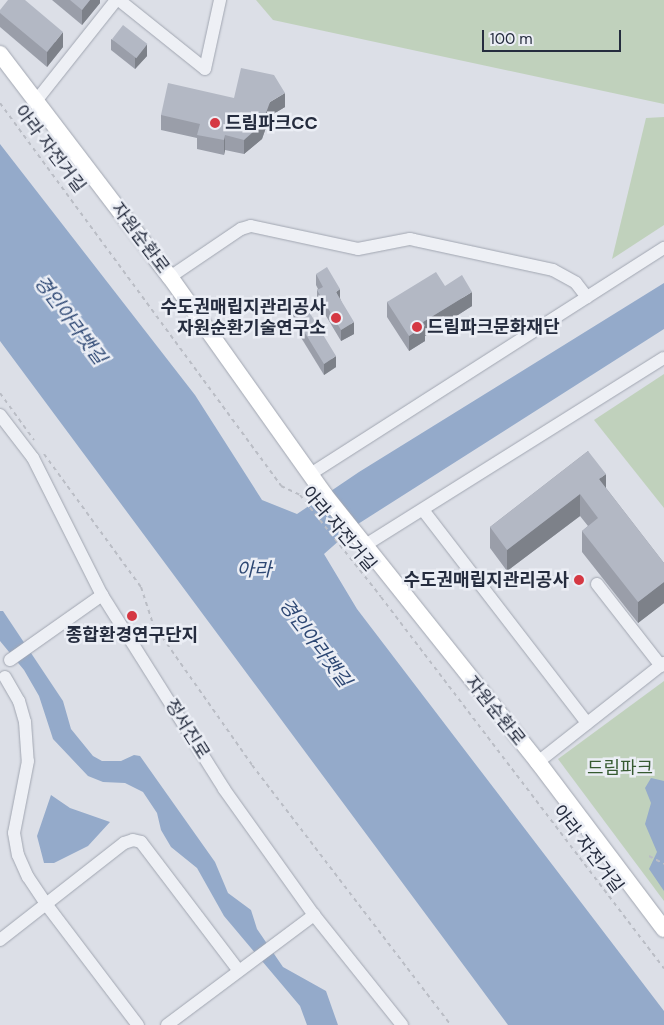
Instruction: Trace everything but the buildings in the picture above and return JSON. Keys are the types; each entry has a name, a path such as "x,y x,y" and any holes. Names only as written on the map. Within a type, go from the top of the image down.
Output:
{"main road":[{"name":"자원순환로","path":"0,54 170,277 361,543 538,762 664,930"}],"street":[{"path":"36,101 118,0 205,69 220,0"},
{"path":"170,277 241,228 251,226 358,249 410,239 553,270 576,283 587,297"},
{"path":"312,473 664,248"},
{"path":"361,543 422,510 664,358"},
{"name":"정서진로","path":"0,415 33,458 102,595 224,789 314,915 402,1025"},
{"path":"422,510 587,723"},
{"path":"538,762 662,665 597,584"},
{"path":"102,595 5,659 11,670 2,678 19,701 26,732 28,761 14,833 18,855 28,877 46,904 138,1025"},
{"path":"0,940 124,843 133,840 141,842 238,970"},
{"path":"168,1025 238,970 314,915"}],"path":[{"name":"아라 자전거길","path":"0,103 281,486 300,495 664,969"},
{"path":"0,393 35,442"},
{"path":"41,450 141,587 153,624 252,765 451,1025"},
{"path":"649,856 664,864"}],"green space":[{"path":"256,0 664,0 664,104 273,20"},
{"path":"664,117 664,225 612,259 646,118"},
{"path":"664,374 664,508 594,420"},
{"name":"드림파크","path":"664,681 664,901 558,759"}],"water":[{"name":"아라","path":"0,144 195,395 262,500 297,514 359,472 664,283 664,329 358,524 324,554 357,609 664,1011 664,1025 508,1025 0,341"},
{"path":"0,611 3,611 63,701 71,729 93,756 102,761 121,761 134,755 140,756 215,862 228,893 251,910 257,929 283,967 326,991 338,1025 307,1025 300,1006 224,916 197,868 171,847 161,830 157,813 143,792 125,783 103,782 88,776 53,739 39,696 24,670 0,641"},
{"path":"651,778 664,781 664,891 649,869 657,852 645,824 651,803 645,788"},
{"path":"51,795 70,808 110,822 88,846 54,863 44,863 37,836"}],"place":[{"name":"드림파크CC","path":"215,123"},
{"name":"수도권매립지관리공사 자원순환기술연구소","path":"336,318"},
{"name":"드림파크문화재단","path":"417,327"},
{"name":"수도권매립지관리공사","path":"579,580"},
{"name":"종합환경연구단지","path":"132,616"}],"water label":[{"name":"경인아라뱃길","path":"70,320"},
{"name":"경인아라뱃길","path":"315,643"}]}
